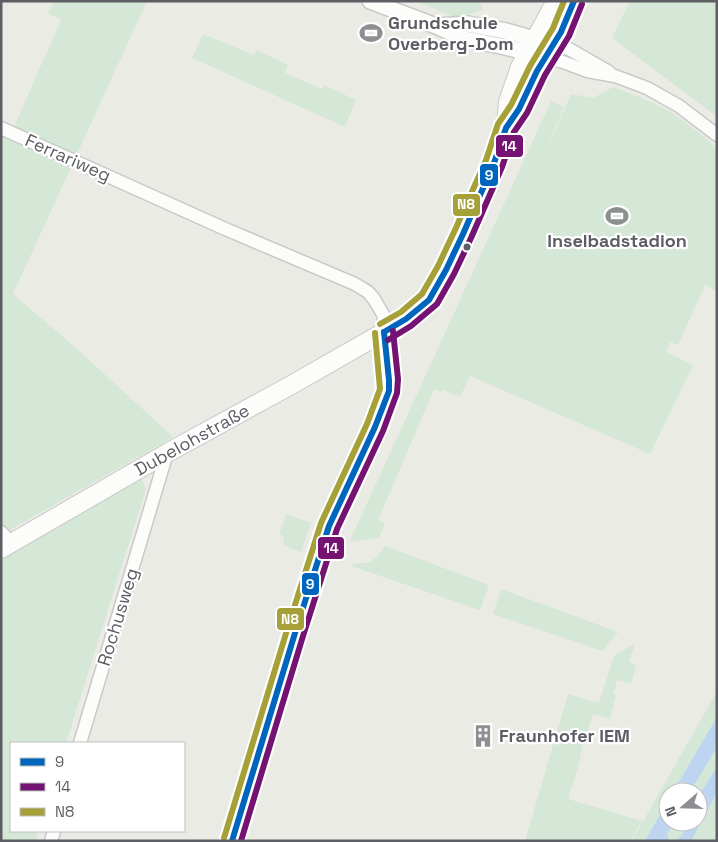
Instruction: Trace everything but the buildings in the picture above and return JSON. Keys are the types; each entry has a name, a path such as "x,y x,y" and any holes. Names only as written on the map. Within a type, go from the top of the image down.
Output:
{"main road":[{"path":"506,128 508,102 520,67 556,1"},
{"path":"506,128 520,109 537,71 561,32 574,1"},
{"name":"Dubelohstraße","path":"5,542 293,384 406,319 429,300 464,234 494,163 506,128"}],"street":[{"path":"370,1 436,26 468,24 506,30 531,46 550,51 563,62 588,71 615,76 664,96 717,135"},
{"name":"Ferrariweg","path":"1,128 223,228 355,284 368,292 384,316 384,332"},
{"path":"232,841 294,632 323,545 389,391 384,332"},
{"name":"Rochusweg","path":"80,742 167,453"},
{"path":"146,465 155,491"}],"green space":[{"path":"54,1 147,1 13,294 76,348 173,437 1,535 1,133 10,136 61,20 48,13"},
{"path":"416,1 480,1 482,10 457,18"},
{"path":"630,1 717,1 717,117 612,38"},
{"path":"203,34 254,55 257,50 288,65 285,73 322,89 324,85 356,100 345,127 192,58"},
{"name":"Inselbadstadion","path":"613,87 674,114 717,148 717,291 705,285 678,345 670,342 666,352 693,365 650,454 470,376 460,397 443,390 442,392 434,389 378,520 385,524 379,538 350,542 551,101 564,107 531,185 571,94 593,98"},
{"path":"140,476 146,489 66,742 10,742 10,832 39,832 36,841 1,841 1,556"},
{"path":"286,514 311,523 301,552 284,546 283,536 279,534"},
{"path":"385,546 489,585 480,610 351,566 373,560"},
{"path":"501,589 618,632 603,651 493,614"},
{"path":"635,644 629,662 636,665 631,684 617,680 613,694 616,695 610,719 593,714 568,799 642,821 630,841 525,841 568,694 599,703 614,656"},
{"path":"717,692 717,841 632,841 658,795 658,832 708,832 708,782 666,782"}],"water":[{"path":"717,717 717,747 696,782 679,782"},
{"path":"717,767 717,792 708,809 708,782"},
{"path":"658,818 658,832 668,832 669,841 645,841"},
{"path":"684,832 696,832 691,841 677,841"}],"transit line":[{"name":"N8","path":"380,324 401,312 422,294 438,266 486,160 498,124 511,105 530,66 553,28 564,1"},
{"name":"9","path":"384,332 406,319 429,300 463,234 494,163 506,128 519,109 537,71 561,32 574,1"},
{"name":"14","path":"388,340 411,326 437,304 471,238 502,167 514,132 527,113 545,75 569,36 582,4"},
{"name":"14","path":"241,841 337,529 383,431 397,393 398,379 393,331"},
{"name":"9","path":"232,841 329,526 375,427 389,391 384,332"},
{"name":"N8","path":"224,838 321,523 367,424 380,389 375,333"}],"place":[{"name":"Grundschule Overberg-Dom","path":"371,33"},
{"name":"Inselbadstadion","path":"617,216"},
{"name":"Fraunhofer IEM","path":"483,736"}]}
